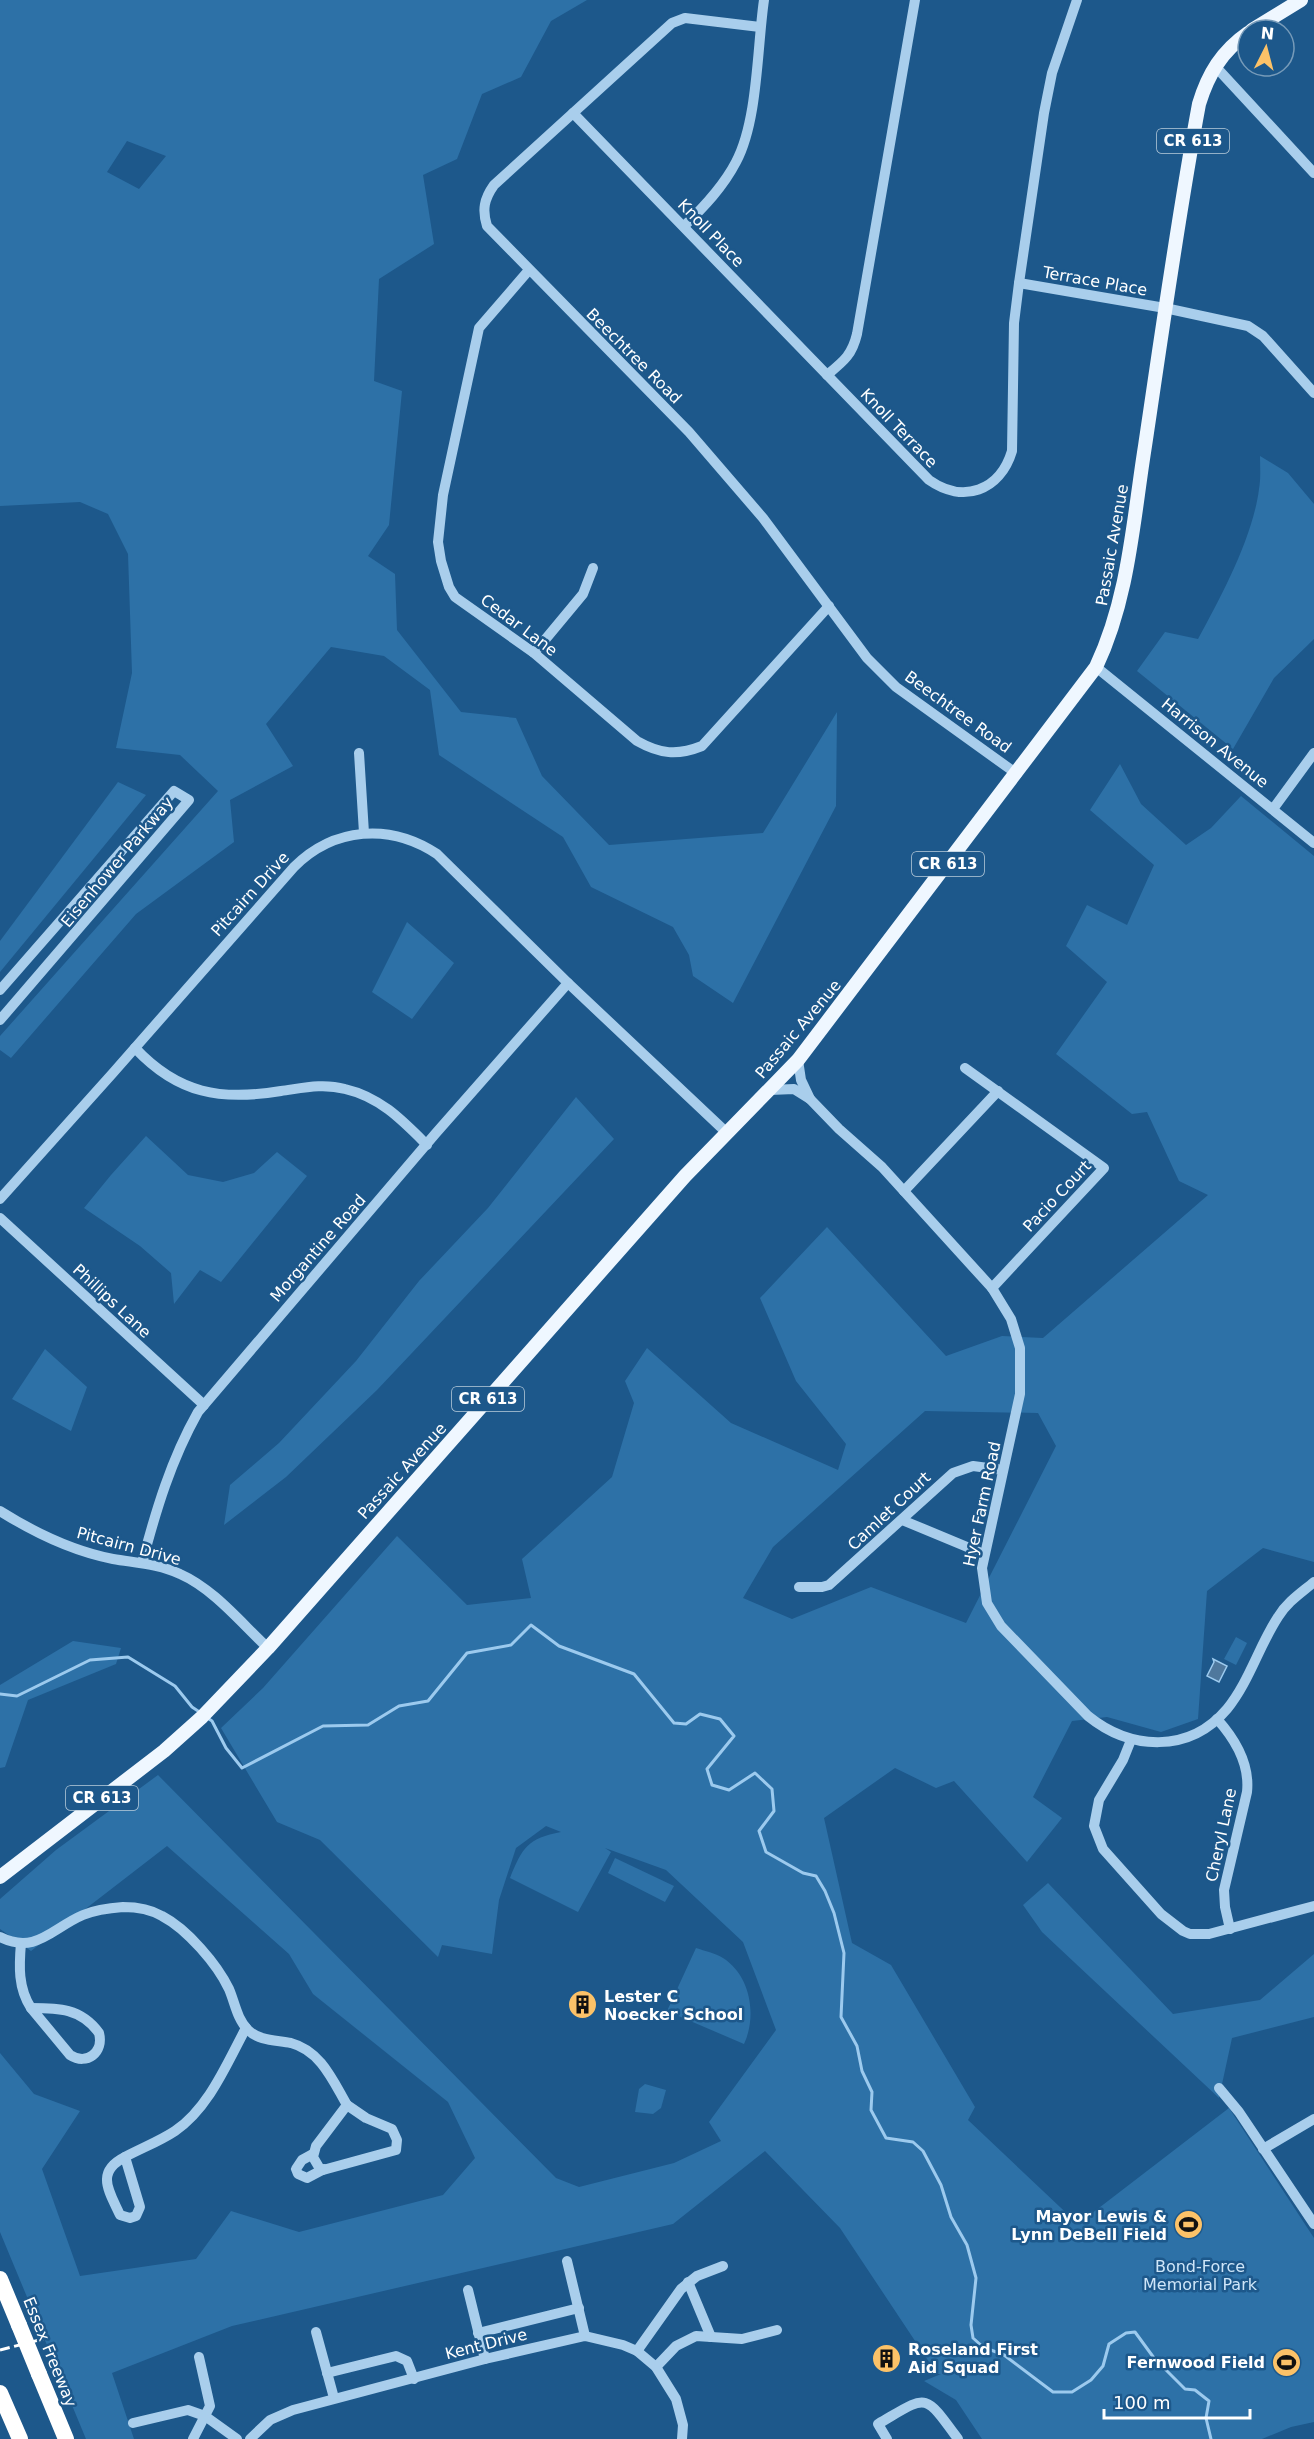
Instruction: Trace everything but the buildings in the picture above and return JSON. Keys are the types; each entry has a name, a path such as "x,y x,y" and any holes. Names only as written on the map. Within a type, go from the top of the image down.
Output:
{"highway":[{"name":"Essex Freeway","path":"0,2279 66,2439"},
{"path":"0,2393 20,2439"}],"main road":[{"path":"1272,18 1301,0"},
{"name":"Passaic Avenue","path":"1,1873 164,1751 205,1714 268,1648 679,1183 798,1060 1096,667 1111,632 1124,586 1199,104 1215,66 1226,51 1236,43"}],"street":[{"path":"684,226 714,195 736,162 744,143 750,122 764,0"},
{"path":"828,375 853,350 857,334 915,0"},
{"name":"Knoll Terrace","path":"828,375 929,480 947,490 958,492 979,490 997,478 1004,470 1012,451 1014,323 1018,283 1052,73 1077,0"},
{"name":"Beechtree Road","path":"760,27 685,18 672,23 494,185 485,201 484,216 487,226 689,432 763,518 867,658 896,687 1017,774"},
{"path":"1215,66 1314,173"},
{"name":"Knoll Place","path":"573,113 828,375"},
{"name":"Cedar Lane","path":"528,270 479,328 443,495 438,542 446,579 455,597 534,653 637,741 661,752 672,754 687,752 702,746 829,606"},
{"name":"Terrace Place","path":"1018,283 1238,322 1256,330 1314,393"},
{"path":"534,653 583,594 593,568"},
{"name":"Harrison Avenue","path":"1096,667 1314,843"},
{"path":"359,753 364,833"},
{"path":"1273,809 1314,753"},
{"name":"Eisenhower Parkway","path":"0,990 174,791 189,801 0,1020"},
{"name":"Pitcairn Drive","path":"0,1198 302,859 330,841 364,833 396,835 418,842 437,854 568,983 727,1133"},
{"name":"Morgantine Road","path":"142,1563 159,1498 171,1465 185,1435 204,1405 568,983"},
{"path":"135,1048 167,1076 206,1093 249,1096 320,1085 358,1092 392,1111 427,1145"},
{"name":"Hyer Farm Road","path":"798,1060 801,1080 810,1099"},
{"name":"Pacio Court","path":"965,1068 1104,1168 992,1288"},
{"name":"Hyer Farm Road","path":"770,1090 794,1089 810,1099 838,1129 882,1167 992,1288 1011,1319 1022,1362 1020,1394 984,1554 982,1576 985,1594 990,1612 1001,1626 1088,1716 1112,1733 1131,1740 1152,1743 1179,1740 1197,1732 1217,1719 1234,1698 1278,1616 1292,1600 1314,1582"},
{"path":"904,1191 998,1091"},
{"name":"Phillips Lane","path":"0,1218 204,1405"},
{"name":"Camlet Court","path":"798,1587 829,1585 960,1468 983,1466 1003,1470"},
{"name":"Pitcairn Drive","path":"0,1511 53,1540 82,1551 142,1563 181,1574 199,1586 268,1648"},
{"path":"902,1520 984,1554"},
{"name":"Cheryl Lane","path":"1217,1719 1233,1739 1247,1776 1246,1792 1224,1890 1230,1929"},
{"path":"1131,1740 1123,1760 1096,1809 1094,1826 1098,1841 1161,1914 1177,1928 1198,1935 1230,1929 1314,1906"},
{"path":"0,1937 10,1942 21,1943 44,1939 84,1915 105,1909 144,1909 163,1916 204,1953 220,1973 246,2028 261,2038 292,2044 321,2061 347,2105 366,2118 392,2129 397,2140 396,2150 324,2169 307,2178 298,2174 296,2169 298,2164 313,2154"},
{"path":"21,1943 19,1966 21,1987 31,2008 70,2055 81,2060 97,2052 100,2045 99,2033 73,2011 63,2008 31,2008"},
{"path":"125,2157 140,2207 136,2216 130,2218 120,2215 106,2186 108,2173 112,2166 125,2157 175,2131 192,2117 226,2065 246,2028"},
{"path":"1219,2088 1314,2224"},
{"path":"324,2169 316,2166 313,2154 316,2146 347,2105"},
{"path":"1263,2149 1314,2119"},
{"path":"567,2261 585,2336"},
{"path":"637,2351 688,2282 723,2266"},
{"path":"688,2282 711,2337"},
{"path":"468,2290 485,2359"},
{"path":"478,2333 579,2308"},
{"path":"656,2367 676,2346 689,2338 702,2335 722,2340 741,2339 777,2330"},
{"path":"316,2332 334,2398"},
{"name":"Kent Drive","path":"250,2439 260,2428 280,2415 334,2398 585,2336 603,2339 637,2351 656,2367 676,2399 683,2425 682,2439"},
{"path":"327,2373 396,2356 407,2361 414,2379"},
{"path":"193,2439 210,2406 199,2357"},
{"path":"887,2439 878,2424 917,2401 927,2402 935,2407 958,2439"},
{"path":"133,2423 189,2410 204,2416 237,2439"}],"green space":[{"path":"0,0 587,0 551,21 521,77 482,94 457,159 423,175 434,244 379,279 374,381 402,391 389,525 368,556 395,574 397,630 461,712 516,718 542,776 609,845 763,833 837,712 836,806 733,1003 693,976 689,955 673,927 591,887 563,837 439,755 430,690 384,656 331,647 266,724 293,766 230,800 234,842 136,914 11,1058 0,1050 0,1036 218,791 180,755 116,748 132,673 128,554 108,514 80,502 0,506","holes":["127,141 166,156 139,189 107,172"]},
{"path":"1260,456 1288,473 1314,504 1314,639 1274,678 1233,749 1137,671 1165,632 1198,639 1226,586 1250,527 1260,485"},
{"name":"Bond-Force Memorial Park","path":"1120,764 1141,804 1186,845 1211,828 1241,796 1314,856 1314,1562 1263,1548 1207,1591 1198,1719 1161,1732 1107,1717 1072,1721 1033,1797 1062,1818 1027,1862 954,1781 936,1788 895,1768 824,1818 852,1943 891,1965 975,2107 968,2120 1078,2224 1229,2108 1314,2238 1314,2422 1291,2427 1262,2439 982,2439 956,2400 924,2381 941,2374 937,2374 840,2228 765,2151 673,2224 232,2326 112,2373 134,2439 86,2439 0,2232 0,2053 34,2094 80,2111 42,2169 80,2276 196,2259 231,2211 299,2232 443,2195 475,2158 448,2102 313,1994 289,1954 167,1846 31,1951 0,1929 0,1899 56,1850 158,1775 556,2178 579,2187 674,2163 721,2141 709,2122 776,2030 743,1942 666,1870 605,1848 611,1852 578,1912 510,1878 518,1859 528,1846 550,1834 561,1832 546,1826 516,1848 499,1900 492,1954 442,1945 438,1957 320,1840 277,1822 221,1728 263,1688 397,1536 467,1605 531,1598 522,1559 612,1477 634,1403 625,1381 647,1348 731,1423 838,1470 846,1444 796,1381 760,1298 827,1227 946,1356 1002,1336 1043,1338 1208,1195 1179,1181 1147,1112 1132,1114 1056,1054 1107,982 1066,946 1087,905 1127,925 1154,865 1090,810","holes":["925,1411 1038,1413 1056,1446 966,1623 871,1587 792,1619 743,1598 773,1547"]},
{"path":"118,782 146,795 0,972 0,941"},
{"path":"407,922 454,963 412,1019 372,992"},
{"path":"576,1097 614,1139 377,1390 286,1477 224,1525 230,1485 279,1443 356,1361 419,1281 488,1208"},
{"path":"146,1136 188,1175 223,1182 254,1173 277,1152 307,1176 221,1282 200,1270 174,1304 171,1273 140,1246 84,1208"},
{"path":"45,1349 87,1387 71,1431 12,1399"},
{"path":"1236,1637 1247,1643 1236,1665 1224,1659"},
{"path":"73,1641 121,1648 116,1664 28,1700 5,1767 0,1768 0,1685"},
{"path":"615,1858 674,1886 665,1902 608,1873"},
{"path":"1048,1883 1173,2014 1260,2000 1314,1954 1314,2017 1232,2038 1219,2098 1042,1932 1023,1905"},
{"path":"696,1948 723,1958 740,1975 749,1997 750,2009 748,2033 744,2044 667,2011"},
{"path":"645,2084 666,2090 661,2108 653,2114 635,2112 639,2089"}],"shaded area":[{"path":"1213,1659 1227,1666 1219,1682 1207,1676 1214,1662"}],"waterway":[{"path":"206,1717 212,1721 226,1748 242,1768 323,1726 368,1725 399,1706 428,1701 467,1653 511,1645 531,1625 559,1646 634,1674 674,1723 686,1724 700,1714 720,1719 734,1736 707,1769 712,1785 729,1790 755,1773 772,1789 774,1811 759,1831 766,1852 803,1873 816,1876 825,1891 834,1913 844,1953 841,2017 857,2046 862,2071 872,2092 871,2110 886,2138 913,2142 923,2151 941,2185 951,2217 967,2245 976,2278 971,2325 973,2338 983,2347 1004,2355 1053,2392 1072,2392 1091,2380 1103,2366 1109,2344 1126,2333 1135,2332 1154,2358 1185,2389 1195,2390 1209,2401 1206,2418 1211,2439"},
{"path":"0,1694 17,1696 90,1660 128,1657 175,1686 192,1707 201,1713"}],"railway":[{"path":"0,2350 43,2339"}],"place":[{"name":"Lester C Noecker School","path":"583,2005"},
{"name":"Mayor Lewis & Lynn DeBell Field","path":"1188,2225"},
{"name":"Roseland First Aid Squad","path":"887,2358"},
{"name":"Fernwood Field","path":"1286,2362"}]}
